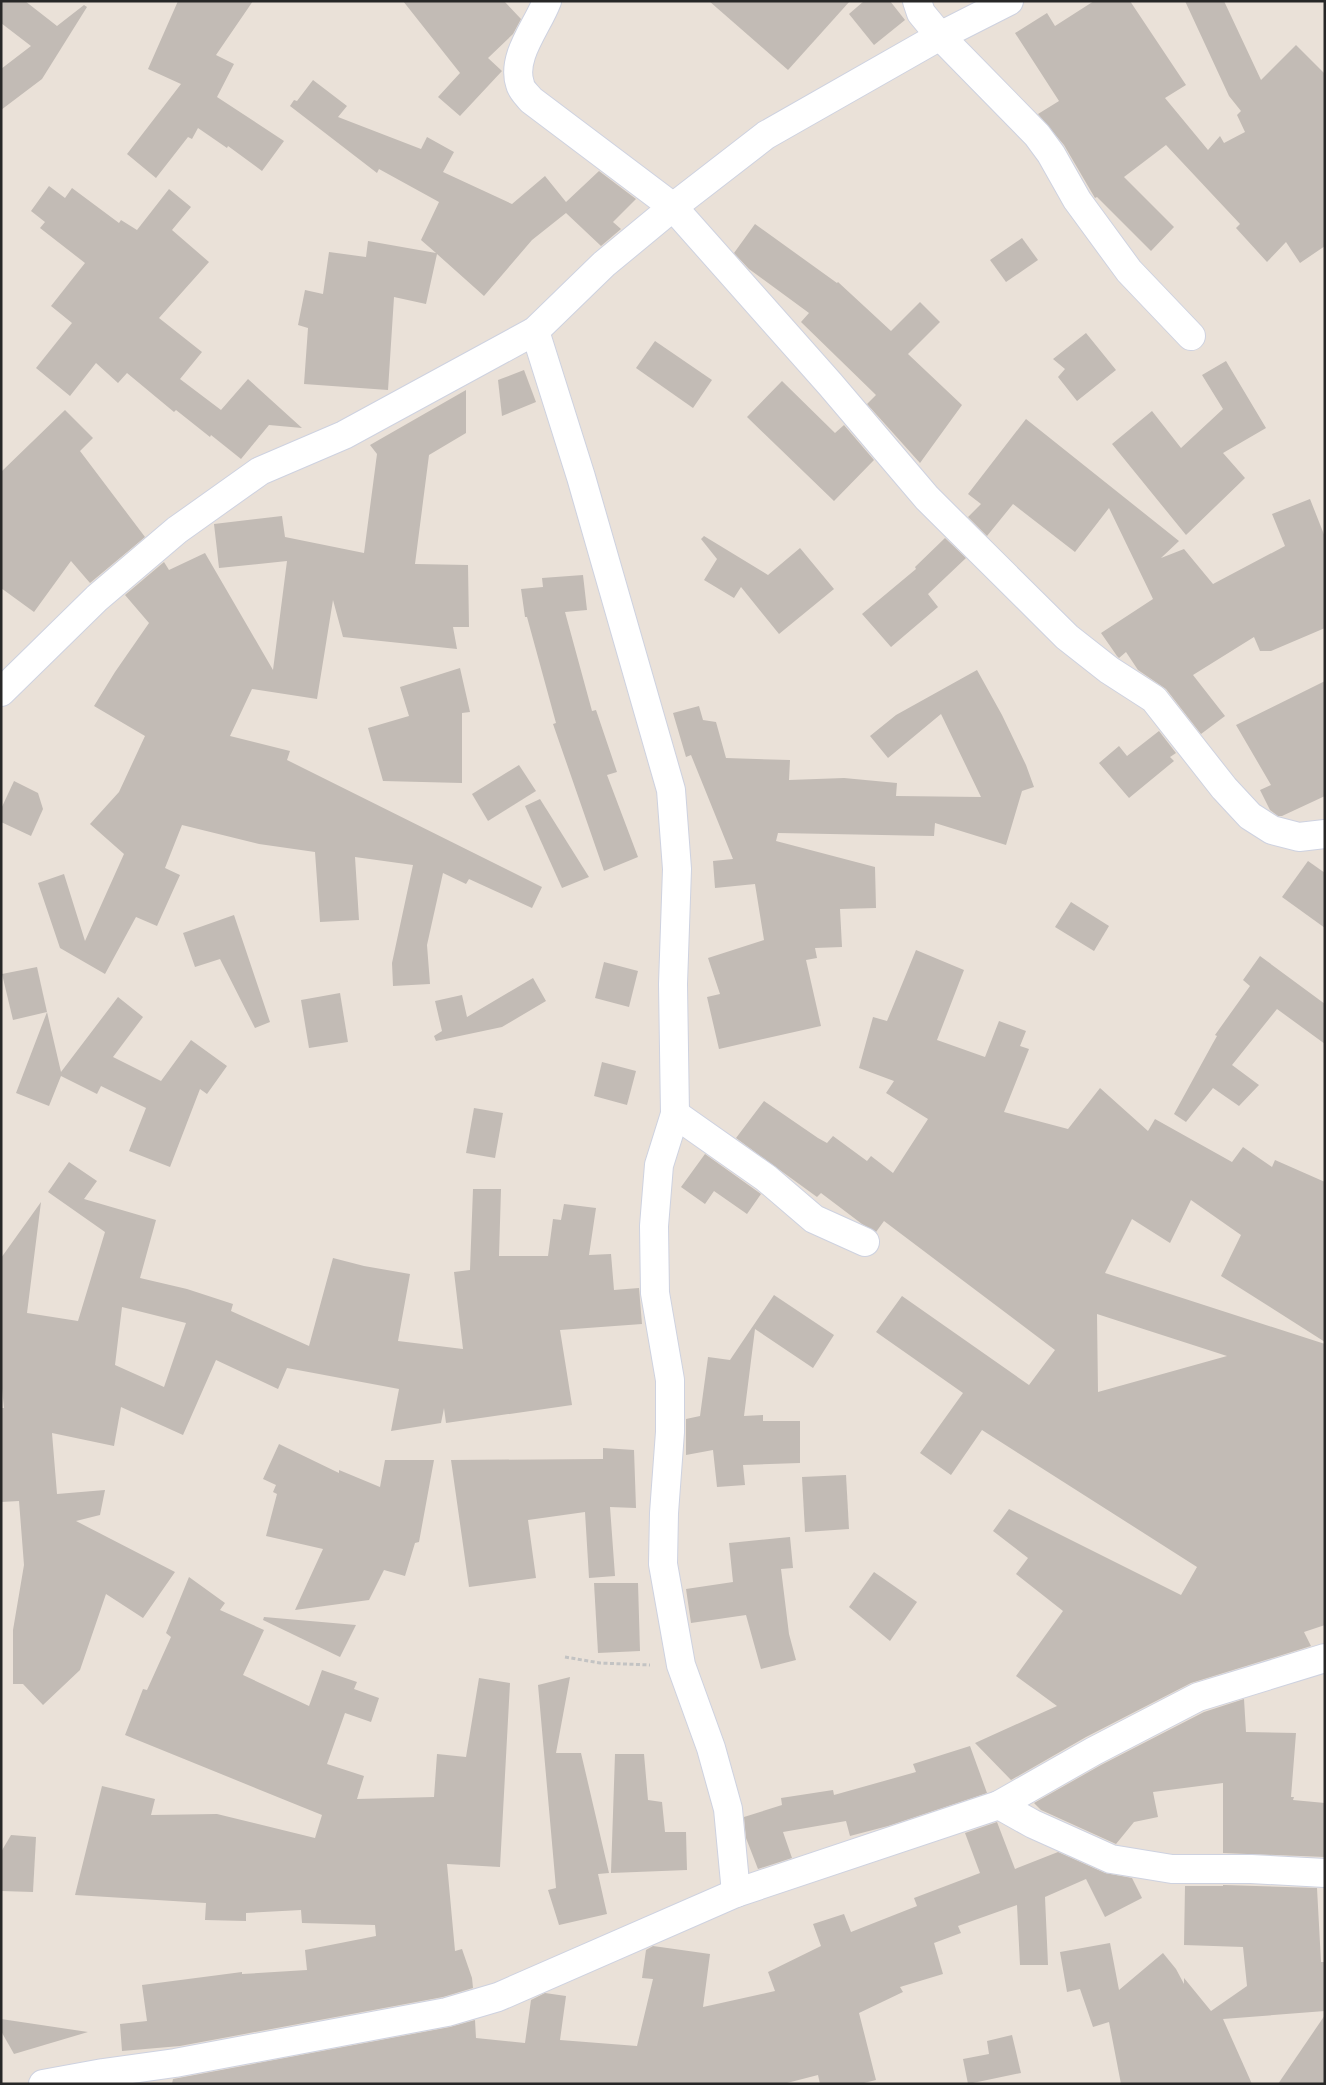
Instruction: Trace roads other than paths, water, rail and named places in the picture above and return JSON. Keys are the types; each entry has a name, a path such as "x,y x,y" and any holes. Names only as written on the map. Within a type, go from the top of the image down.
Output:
{"street":[{"path":"547,1 540,20 521,51 517,71 520,86 531,100 673,207 830,384 927,498 1067,637 1109,670 1154,699 1224,788 1250,816 1272,830 1300,837 1325,834"},
{"path":"917,1 921,14 940,36 1037,135 1051,154 1082,206 1129,271 1191,336"},
{"path":"1,692 97,598 177,530 260,471 344,435 535,331 604,264 673,207 766,135 940,36 1009,1"},
{"path":"535,331 581,476 671,790 677,869 673,984 675,1114 659,1165 654,1226 655,1293 670,1380 670,1432 664,1512 663,1564 681,1664 711,1748 728,1809 736,1893"},
{"path":"675,1114 766,1178 814,1220 865,1242"},
{"path":"43,2084 103,2072 175,2063 447,2012 498,1997 736,1893 999,1806 1094,1751 1198,1697 1325,1658"},
{"path":"999,1806 1033,1824 1111,1859 1172,1869 1251,1869 1325,1873"}]}
